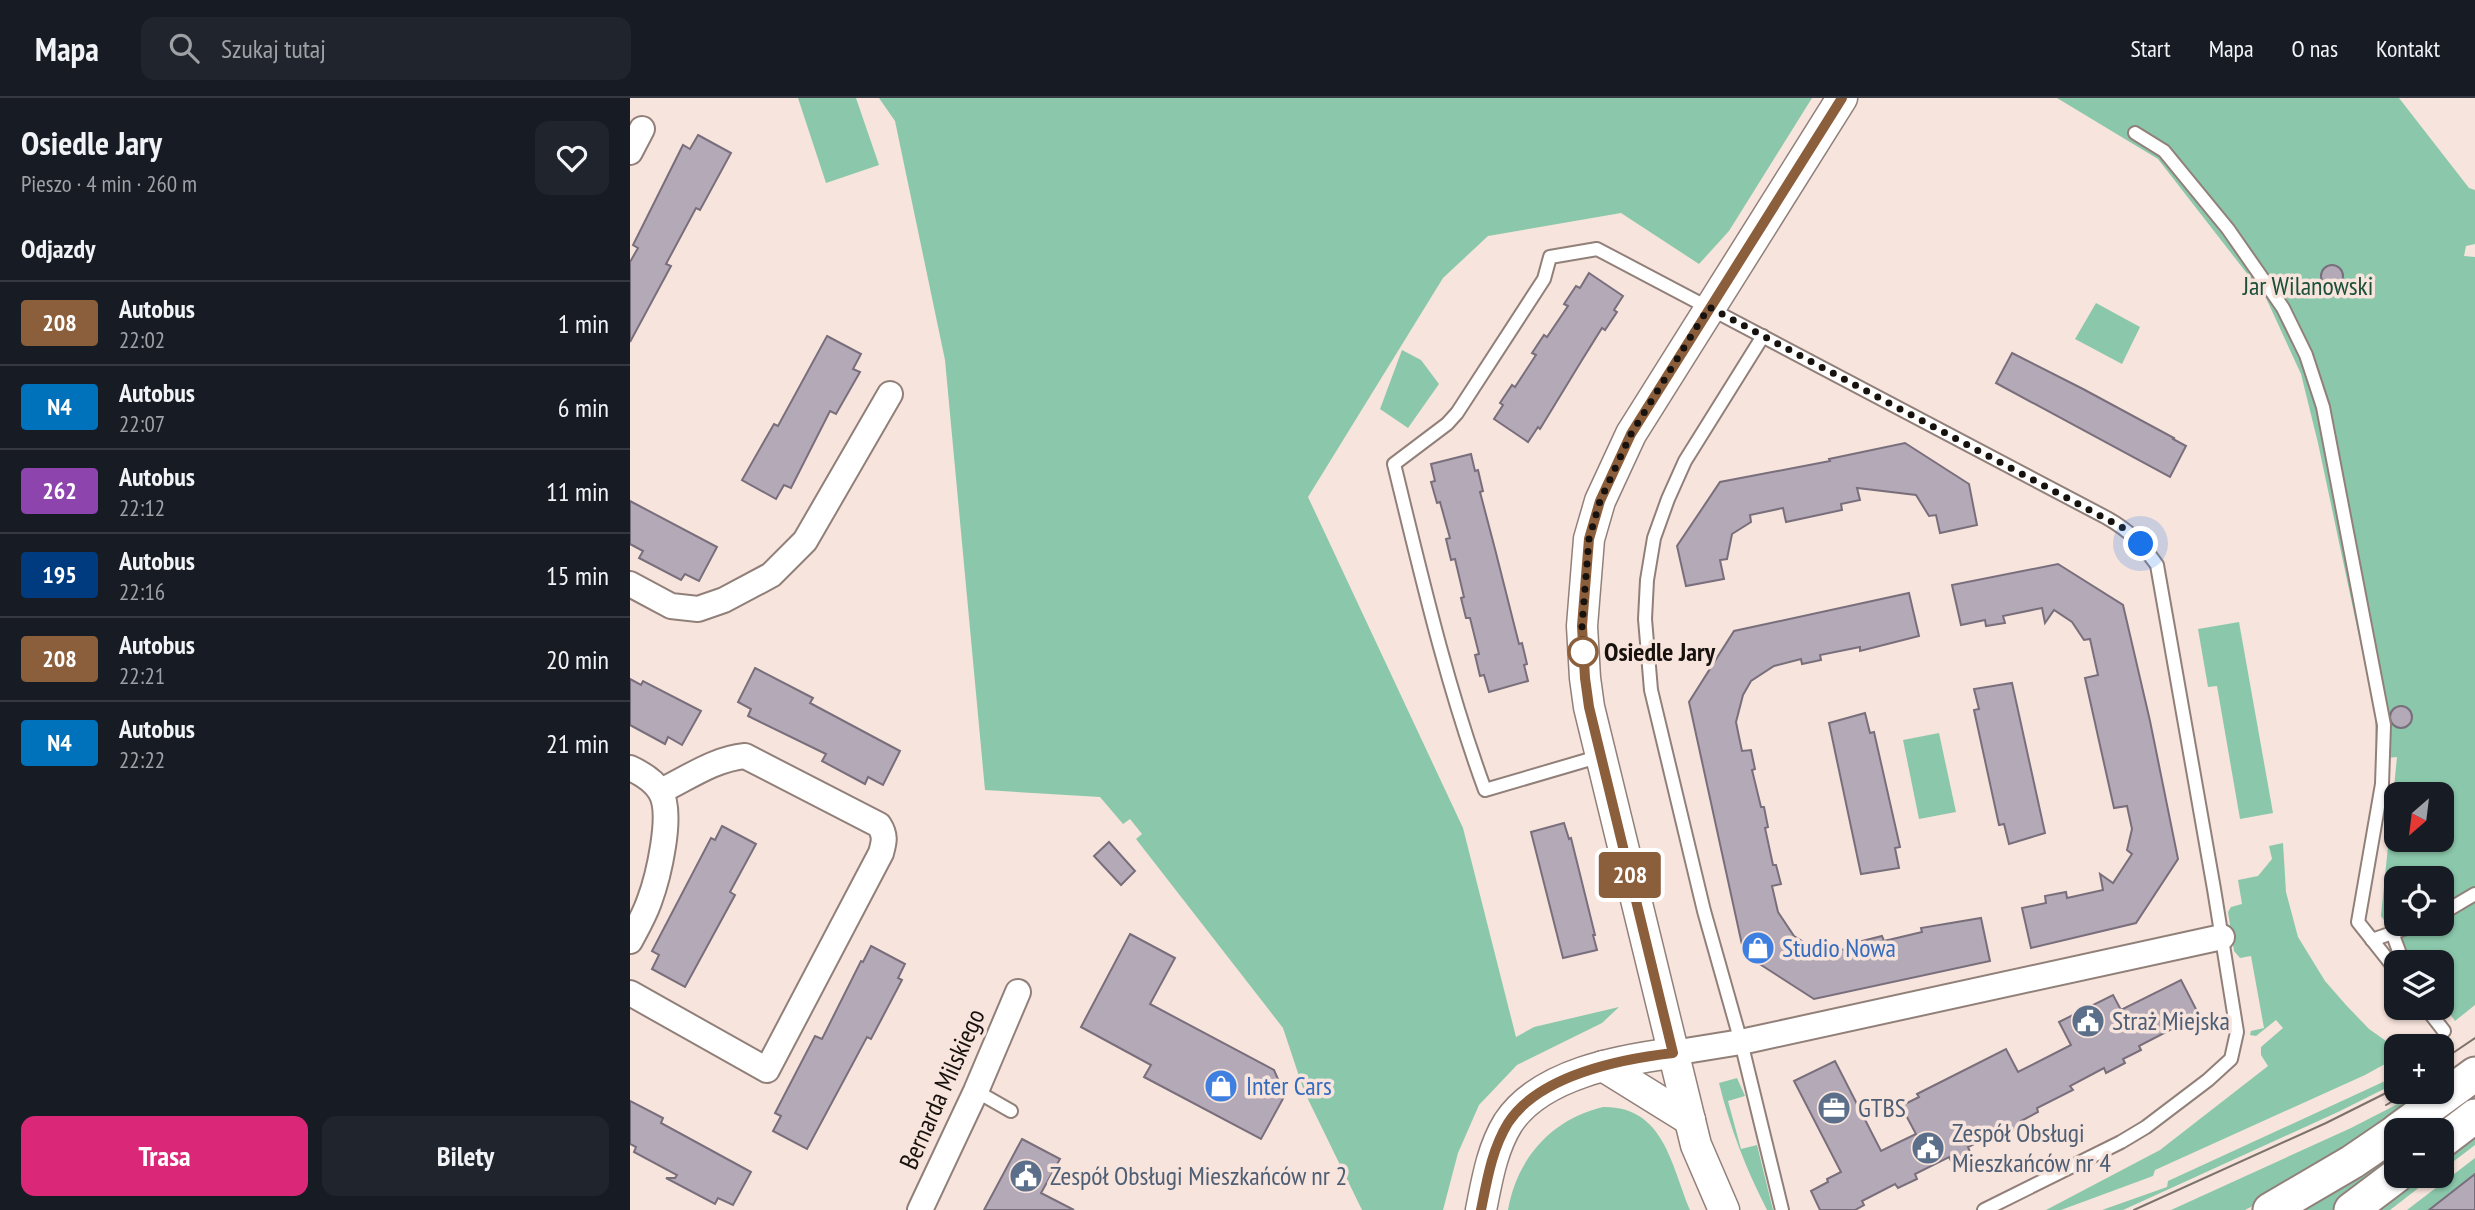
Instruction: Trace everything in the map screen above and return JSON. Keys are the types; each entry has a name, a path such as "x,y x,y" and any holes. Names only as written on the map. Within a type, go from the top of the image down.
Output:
{"main road":[{"path":"2415,1118 2475,1074"},
{"path":"2454,1132 2475,1116"},
{"path":"2270,1210 2352,1163 2384,1140"},
{"path":"2351,1210 2384,1185"}],"street":[{"path":"1724,1210 1696,1145 1601,756 1585,678 1582,639 1589,539 1600,501 1631,434 1842,98"},
{"path":"630,152 642,129"},
{"path":"630,584 670,606 698,609 724,600 771,575 806,541 890,394"},
{"path":"630,993 766,1070 864,886 885,840 879,825 745,756 719,762 661,791"},
{"path":"630,768 645,776 661,791 666,811 657,878 648,905 630,941"},
{"path":"1481,1210 1488,1172 1510,1121 1531,1100 1555,1084 1603,1066 1629,1058 1741,1042 2222,937"},
{"name":"Bernarda Milskiego","path":"920,1210 976,1091 1018,992"},
{"path":"1603,1066 1690,1120"}],"lane":[{"path":"2135,133 2164,151 2228,229 2283,308 2306,355 2323,407 2384,725 2382,784 2358,922 2384,955"},
{"path":"1601,756 1485,790 1464,733 1394,464 1447,424 1457,413 1544,279 1550,257 1597,248 2127,530 2141,544 2157,565 2237,1032 2231,1059 2146,1127 1984,1210"},
{"path":"1763,336 1685,461 1668,499 1654,538 1646,606 1651,690 1704,911 1741,1042 1782,1210"},
{"path":"2454,906 2475,894"},
{"path":"2372,940 2389,936"},
{"path":"2435,1020 2444,1031"},
{"path":"976,1091 1011,1111"}],"green space":[{"path":"798,98 856,98 879,165 826,183"},
{"path":"879,98 1812,98 1729,231 1699,264 1621,213 1488,236 1443,278 1308,497 1463,828 1516,1037 1534,1027 1619,1007 1602,1023 1517,1065 1479,1105 1458,1153 1443,1210 1362,1210 1304,1091 1283,1028 1136,839 1142,834 1130,819 1123,824 1100,797 985,790 945,360 895,121"},
{"name":"Jar Wilanowski","path":"2057,98 2399,98 2469,188 2475,190 2475,244 2466,246 2464,256 2475,257 2475,1005 2455,1021 2454,950 2405,950 2395,936 2454,936 2454,866 2386,866 2387,852 2454,852 2454,782 2394,782 2397,757 2376,759 2375,712 2318,443 2301,374 2266,298 2158,159"},
{"path":"2096,303 2140,327 2122,364 2075,339"},
{"path":"1402,350 1421,360 1439,384 1408,428 1380,409"},
{"path":"2239,622 2273,813 2240,819 2217,686 2208,687 2198,629"},
{"path":"1939,733 1956,812 1919,819 1903,740"},
{"path":"2283,843 2286,892 2298,937 2325,981 2369,1029 2384,1040 2384,1065 2155,1170 2153,1176 2061,1210 2046,1210 2160,1150 2268,1066 2261,1055 2261,1047 2283,1028 2276,1020 2256,1036 2250,1035 2251,1031 2264,1028 2251,956 2240,958 2234,951 2228,912 2231,907 2242,904 2238,880 2258,876 2272,859 2269,846"},
{"path":"2384,886 2384,920 2381,916"},
{"path":"1737,1078 1745,1096 1728,1101 1741,1149 1757,1145 1773,1210 1767,1210 1752,1179 1723,1100 1719,1083"},
{"path":"2384,1082 2384,1089 2338,1112 2123,1210 2102,1210 2167,1187 2168,1181"},
{"path":"2398,1104 2414,1104 2392,1118 2384,1118 2384,1124 2283,1190 2245,1210 2171,1210"},
{"path":"1603,1107 1623,1109 1640,1116 1652,1127 1670,1157 1690,1210 1508,1210 1519,1174 1540,1144 1568,1121"},
{"path":"2475,1131 2475,1145 2454,1161 2454,1147"},
{"path":"2384,1156 2384,1170 2332,1210 2297,1210"},
{"path":"2475,1158 2475,1174 2429,1210 2407,1210 2436,1188 2454,1188 2454,1174"},
{"path":"2400,1188 2418,1188 2390,1210 2372,1210"}],"building":[{"path":"698,135 731,153 700,210 696,208 666,264 671,266 630,342 630,262 638,248 633,245 683,145 690,149"},
{"path":"2332,265 2340,268 2343,276 2340,284 2332,287 2324,284 2321,276 2324,268"},
{"path":"1589,273 1623,296 1614,310 1617,312 1605,330 1602,328 1540,429 1538,427 1528,442 1494,419 1503,405 1500,403 1512,385 1515,387 1536,355 1532,353 1544,335 1547,337 1568,306 1564,304 1576,286 1580,288"},
{"path":"827,336 861,354 853,369 860,372 836,414 830,411 791,488 784,485 776,499 742,480 774,424 778,426"},
{"path":"2012,353 2186,446 2170,477 1996,383"},
{"path":"1905,443 1969,484 1977,525 1940,533 1936,515 1929,516 1916,495 1857,488 1860,500 1841,504 1842,510 1786,522 1783,508 1750,515 1751,522 1732,534 1727,559 1720,560 1724,579 1686,586 1677,546 1720,482 1830,461 1829,459"},
{"path":"1471,454 1475,471 1478,470 1483,491 1480,492 1519,644 1522,643 1527,664 1524,665 1528,681 1489,692 1484,675 1480,676 1475,655 1479,654 1470,618 1466,618 1455,559 1451,560 1446,539 1450,538 1431,482 1435,481 1431,464"},
{"path":"630,501 717,547 699,581 685,574 681,580 639,558 643,551 630,544"},
{"path":"2058,564 2123,605 2178,859 2136,923 2031,948 2022,908 2046,903 2045,896 2066,892 2067,898 2103,890 2100,874 2113,883 2132,854 2127,850 2132,829 2127,806 2114,808 2085,678 2098,675 2090,639 2084,640 2072,622 2054,610 2045,623 2042,608 2003,616 2005,623 1986,626 1985,620 1961,625 1952,585"},
{"path":"1909,593 1919,636 1860,651 1860,647 1820,655 1821,660 1802,664 1801,659 1774,666 1751,681 1743,695 1736,722 1742,751 1751,750 1755,769 1752,770 1761,807 1764,807 1768,827 1765,828 1773,865 1776,865 1781,884 1772,886 1778,912 1794,936 1810,946 1837,951 1863,945 1862,941 1882,936 1884,941 1922,932 1921,928 1981,918 1990,961 1814,999 1744,954 1689,702 1734,631"},
{"path":"755,668 813,698 810,703 900,751 883,785 868,777 865,784 822,761 826,754 748,716 751,709 738,702"},
{"path":"630,679 641,685 643,681 701,711 682,745 668,737 665,744 630,725"},
{"path":"2012,683 2045,833 2009,844 2004,824 1999,825 1974,710 1979,709 1974,689"},
{"path":"2401,706 2409,709 2412,717 2409,725 2401,728 2393,725 2390,717 2393,709"},
{"path":"1865,713 1870,733 1874,732 1900,847 1895,848 1899,868 1861,874 1829,723"},
{"path":"1564,823 1569,839 1571,838 1597,950 1563,958 1531,832"},
{"path":"722,826 756,844 730,892 735,895 685,987 652,969 659,955 652,951 711,838 715,840"},
{"path":"1109,842 1135,871 1121,885 1094,856"},
{"path":"1130,934 1175,958 1150,1004 1274,1070 1285,1095 1261,1139 1144,1077 1151,1065 1081,1027"},
{"path":"871,946 905,964 898,978 902,980 871,1039 867,1037 807,1149 773,1131 781,1116 775,1113 815,1036 822,1039"},
{"path":"2181,980 2199,1015 2139,1046 2141,1050 2123,1059 2125,1063 2106,1073 2104,1068 2070,1086 2073,1090 2037,1108 2038,1112 2021,1121 2023,1125 2004,1134 2002,1130 1968,1147 1970,1152 1951,1161 1949,1157 1915,1174 1917,1179 1898,1188 1895,1184 1862,1201 1864,1205 1855,1210 1820,1210 1811,1191 1841,1172 1794,1081 1835,1061 1881,1151 1916,1134 1901,1106 1919,1097 1917,1094 2006,1049 2018,1072 2071,1045 2059,1022 2113,995 2121,1010"},
{"path":"630,1101 663,1118 661,1123 751,1172 733,1205 718,1198 715,1204 666,1178 675,1178 677,1175 634,1152 636,1147 630,1144"},
{"name":"Zespół Obsługi Mieszkańców nr 2","path":"1022,1139 1060,1159 1041,1193 1074,1210 984,1210"},
{"path":"2475,1174 2475,1210 2429,1210"}],"tram line":[{"path":"2454,1052 2475,1038"},
{"path":"2134,1210 2384,1094"}],"bus line":[{"name":"208","path":"1481,1210 1488,1172 1501,1138 1510,1121 1531,1100 1576,1074 1629,1058 1673,1053 1589,707 1582,626 1589,539 1600,501 1631,434 1842,98"}],"place":[{"name":"Osiedle Jary","path":"1583,652"},
{"name":"Studio Nowa","path":"1758,948"},
{"name":"Straż Miejska","path":"2088,1021"},
{"name":"Inter Cars","path":"1221,1086"},
{"name":"GTBS","path":"1834,1108"},
{"name":"Zespół Obsługi Mieszkańców nr 4","path":"1928,1148"},
{"name":"Zespół Obsługi Mieszkańców nr 2","path":"1026,1176"}],"route":[{"path":"1583,652 1582,626 1589,539 1600,501 1631,434 1709,307 2127,530 2141,544"}]}
